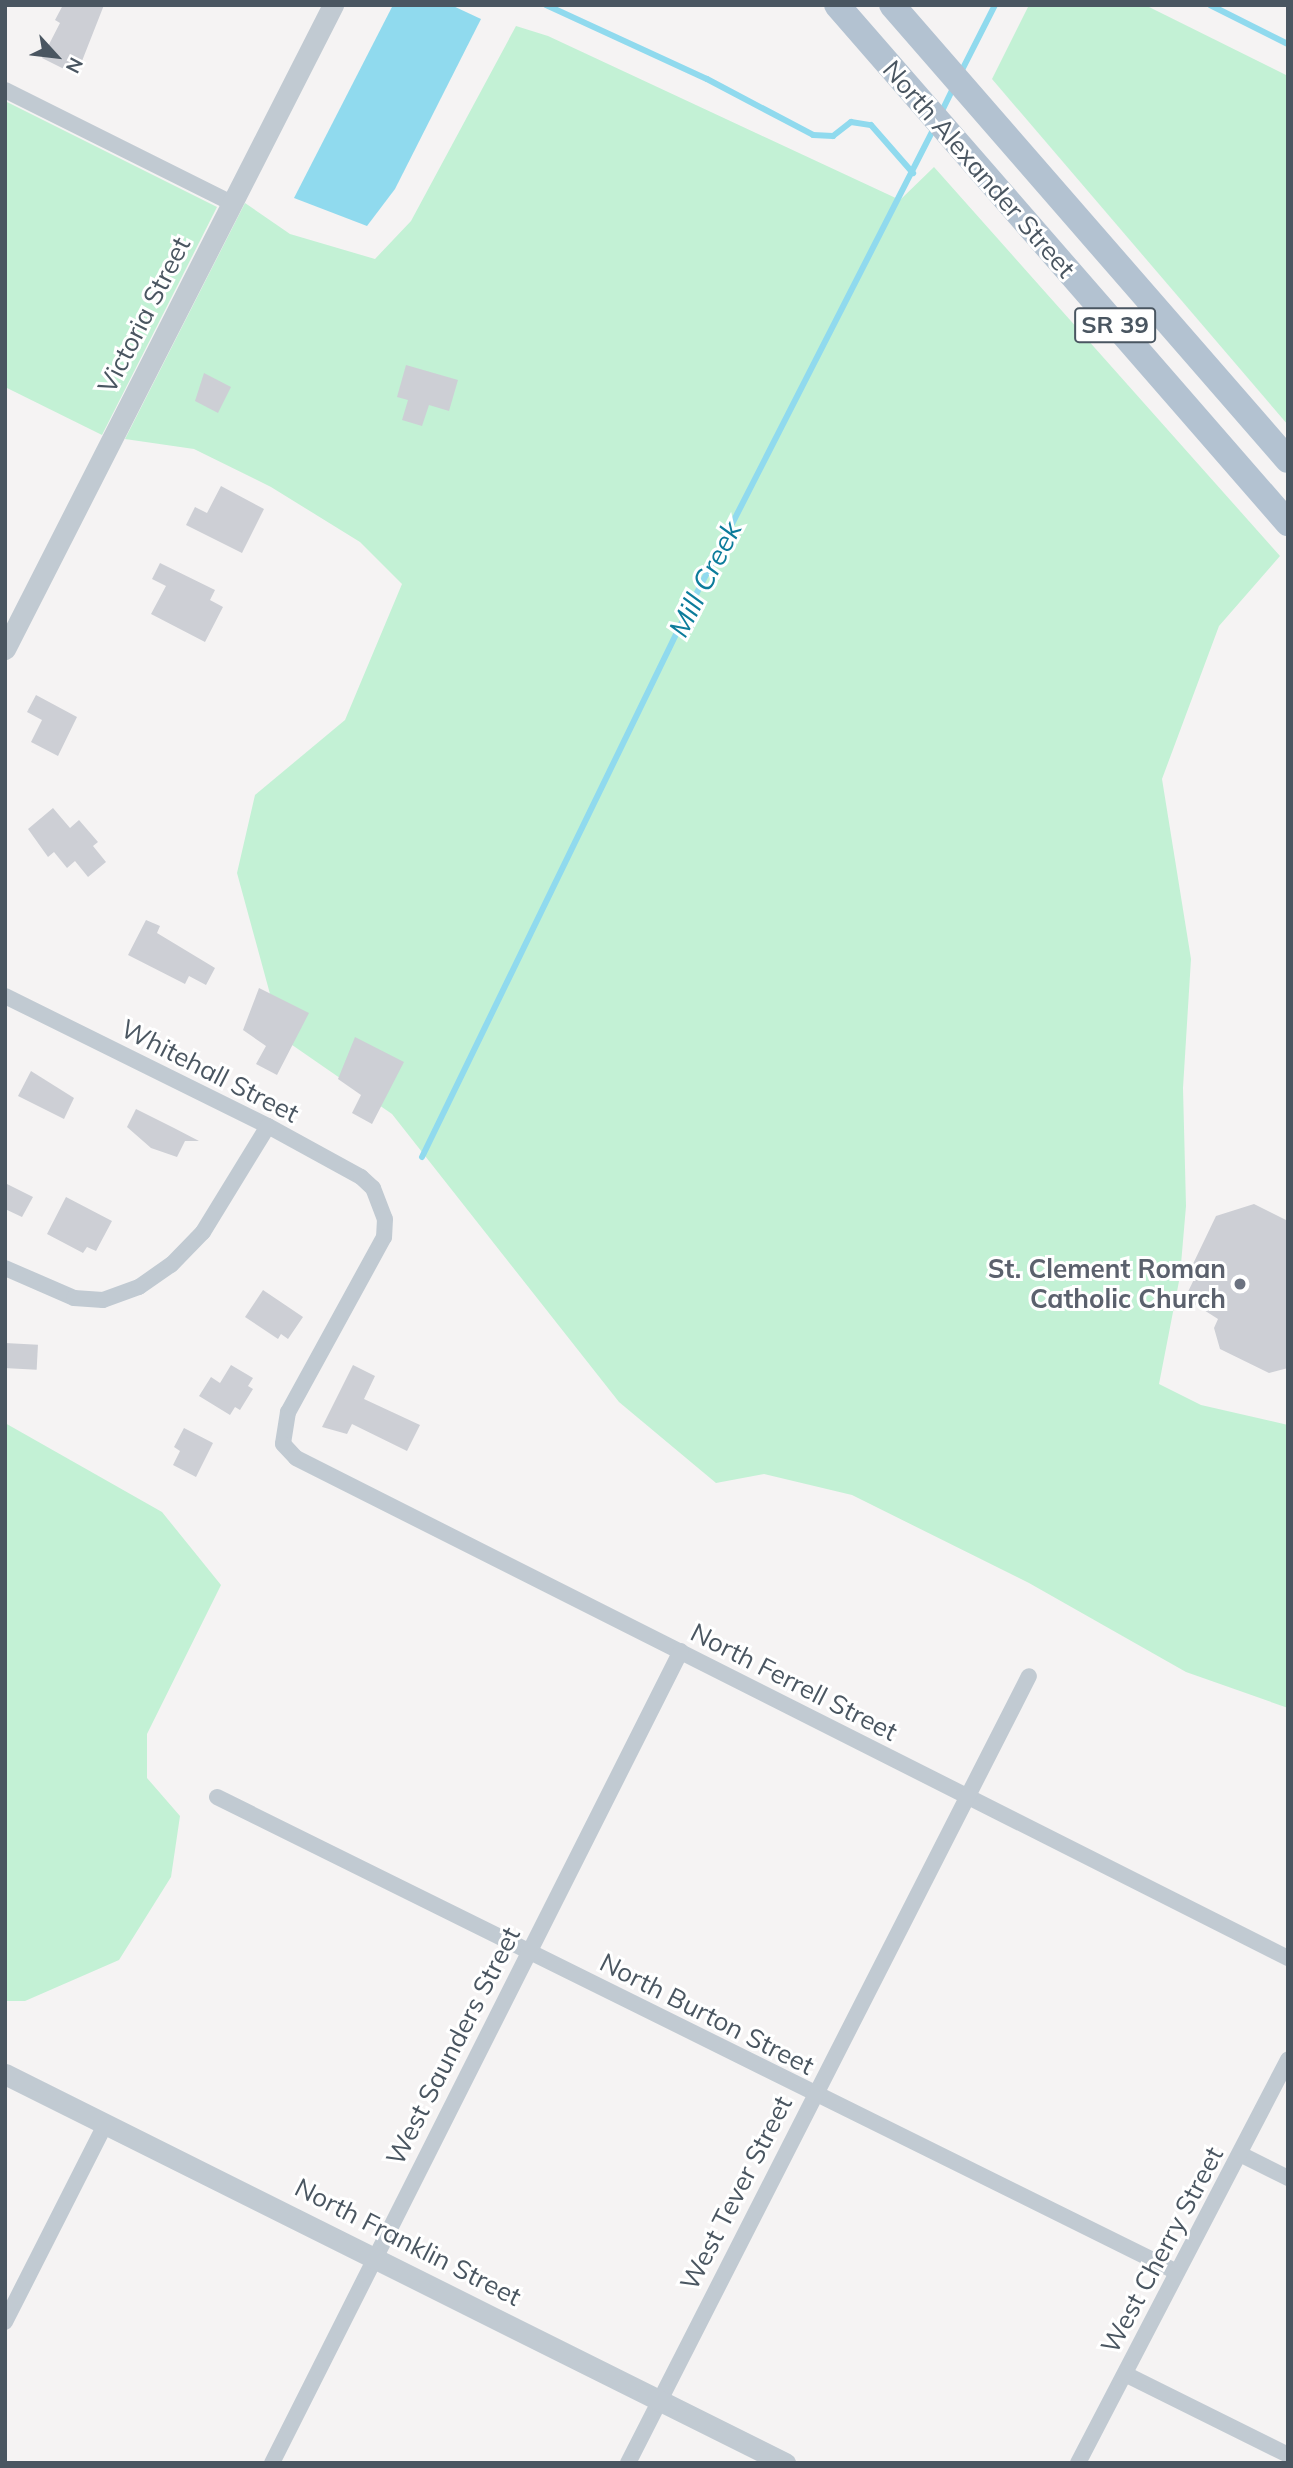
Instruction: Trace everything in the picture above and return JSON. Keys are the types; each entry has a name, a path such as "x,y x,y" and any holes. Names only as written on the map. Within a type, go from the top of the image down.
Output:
{"main road":[{"name":"North Alexander Street","path":"836,5 1288,523"},
{"path":"856,28 881,5"},
{"name":"North Alexander Street","path":"892,5 1288,460"}],"street":[{"name":"Victoria Street","path":"5,649 333,5"},
{"path":"5,90 232,203"},
{"name":"Whitehall Street","path":"5,996 268,1126 361,1177 381,1202 385,1219 378,1252 298,1392 285,1424 283,1444"},
{"path":"5,1268 74,1298 103,1300 139,1287 171,1265 203,1232 268,1126"},
{"name":"North Ferrell Street","path":"283,1444 304,1463 1288,1958"},
{"name":"West Saunders Street","path":"272,2463 681,1651"},
{"name":"West Tever Street","path":"628,2463 812,2095 1029,1676"},
{"name":"North Burton Street","path":"217,1797 529,1950 812,2095 1177,2273"},
{"name":"West Cherry Street","path":"1078,2463 1288,2059"},
{"name":"North Franklin Street","path":"5,2074 375,2256 785,2463"},
{"path":"5,2322 106,2123"},
{"path":"1240,2154 1288,2178"},
{"path":"1125,2374 1288,2455"}],"green space":[{"path":"1029,5 1145,5 1288,76 1288,425 992,79"},
{"path":"516,26 548,36 900,200 934,167 1280,556 1219,626 1162,779 1191,959 1183,1088 1186,1206 1180,1276 1159,1384 1201,1405 1288,1425 1288,1708 1186,1672 1029,1583 852,1495 764,1474 716,1483 619,1402 392,1114 282,1038 237,873 255,795 345,720 402,584 360,542 271,487 194,449 125,439 245,203 290,234 375,259 411,221"},
{"path":"5,101 217,207 102,435 5,387"},
{"path":"5,1423 162,1512 221,1585 147,1734 147,1778 180,1816 171,1877 119,1960 25,2001 5,2001"}],"water":[{"path":"393,5 451,5 481,19 395,189 367,226 294,198"}],"building":[{"path":"63,5 104,5 82,61 77,59 70,72 42,58 60,23 55,20"},
{"path":"406,365 458,380 449,411 429,405 422,426 402,420 408,400 397,397"},
{"path":"204,373 231,387 218,413 195,401"},
{"path":"221,486 264,509 242,553 186,525 195,507 207,513"},
{"path":"160,563 215,590 210,600 223,607 205,642 151,614 166,586 152,579"},
{"path":"36,695 77,717 58,756 31,742 42,720 27,712"},
{"path":"53,808 70,828 79,820 98,842 93,846 106,862 88,877 75,861 67,868 54,852 48,857 28,829"},
{"path":"146,920 160,926 157,933 215,968 206,985 189,976 185,984 128,955"},
{"path":"259,988 309,1013 277,1075 256,1064 266,1046 243,1030"},
{"path":"355,1037 404,1062 372,1124 352,1113 361,1095 338,1079"},
{"path":"31,1071 74,1098 64,1119 18,1096"},
{"path":"136,1109 199,1141 185,1141 177,1157 151,1148 127,1127"},
{"path":"5,1183 33,1197 22,1217 5,1209"},
{"path":"66,1197 112,1221 96,1251 87,1247 83,1253 47,1234"},
{"name":"St. Clement Roman Catholic Church","path":"1254,1204 1288,1221 1288,1368 1269,1373 1220,1349 1214,1328 1218,1319 1185,1298 1199,1269 1192,1266 1216,1216"},
{"path":"263,1290 303,1317 288,1339 281,1334 278,1339 245,1317"},
{"path":"5,1343 38,1345 37,1370 5,1368"},
{"path":"231,1365 253,1378 248,1386 253,1389 240,1410 235,1407 230,1415 199,1396 211,1377 220,1383"},
{"path":"353,1365 375,1376 364,1399 420,1425 407,1451 352,1424 347,1434 322,1427"},
{"path":"184,1428 213,1443 196,1477 173,1465 180,1451 174,1447"}],"waterway":[{"path":"546,5 707,79 813,135 833,136 851,122 871,125 913,173"},
{"name":"Mill Creek","path":"961,72 995,5"},
{"name":"Mill Creek","path":"1210,5 1288,44"},
{"name":"Mill Creek","path":"941,113 953,88"},
{"name":"Mill Creek","path":"422,1157 683,620 935,126"}],"place":[{"name":"St. Clement Roman Catholic Church","path":"1240,1284"}]}
